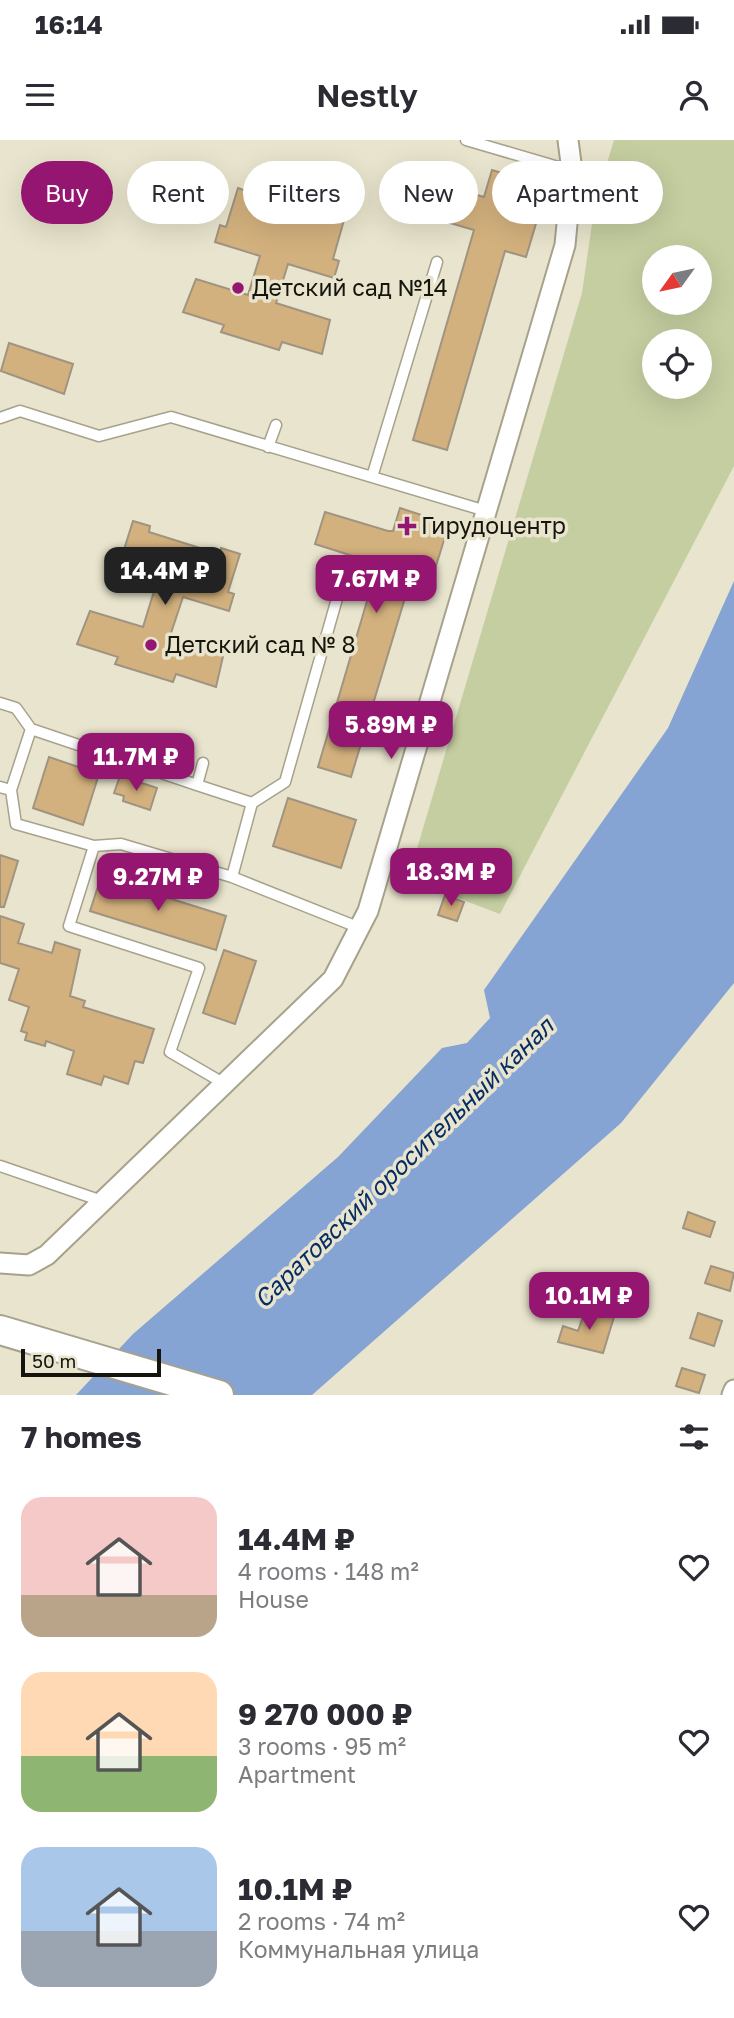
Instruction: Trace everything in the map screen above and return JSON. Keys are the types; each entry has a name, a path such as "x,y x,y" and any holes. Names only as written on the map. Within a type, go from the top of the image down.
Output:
{"main road":[{"path":"3,1330 219,1395"}],"street":[{"path":"568,140 571,161"},
{"path":"0,1263 29,1265 47,1255 334,979 361,928 565,245 567,224"}],"lane":[{"path":"466,140 485,143 541,161"},
{"path":"372,477 437,262"},
{"path":"0,418 20,411 99,436 171,417 486,511"},
{"path":"268,447 276,425"},
{"path":"232,877 252,803 285,782 338,595"},
{"path":"0,703 16,708 31,729 252,803"},
{"path":"31,729 11,790 16,824 94,846 121,844 232,877 361,928"},
{"path":"197,785 203,763"},
{"path":"0,787 11,790"},
{"path":"94,846 69,926 199,968 170,1052 225,1084"},
{"path":"0,1166 105,1201"}],"green space":[{"path":"614,140 734,140 734,466 500,914 408,879 582,293 592,224 663,224 663,161 608,161"}],"water":[{"name":"Саратовский оросительный канал","path":"734,581 734,983 621,1123 312,1395 76,1395 133,1334 338,1157 442,1048 467,1043 490,1018 484,990 668,728"}],"building":[{"path":"492,170 492,224 536,224 526,257 505,251 447,450 413,440 474,230 453,224 478,224 478,195 484,197"},
{"path":"238,188 243,190 243,224 343,224 333,259 339,261 334,278 288,264 276,303 330,320 322,354 282,342 279,350 221,332 224,325 183,312 196,279 248,295 260,256 215,242 220,225 226,227"},
{"path":"9,343 73,364 64,394 1,371"},
{"path":"400,508 449,524 427,595 408,588 351,777 318,767 378,564 315,544 325,512 393,531"},
{"path":"133,521 150,526 149,532 219,554 221,548 240,554 228,592 234,594 229,611 183,597 170,636 224,652 216,687 176,674 173,682 115,664 118,657 77,644 90,611 143,627 155,588 110,574 115,557 121,559"},
{"path":"49,757 99,774 83,825 33,808"},
{"path":"120,776 157,788 150,810 123,801 124,796 114,793"},
{"path":"288,798 356,820 341,868 273,846"},
{"path":"0,855 18,861 4,907 0,907"},
{"path":"101,877 226,916 216,950 90,911"},
{"path":"445,895 464,902 457,921 438,915"},
{"path":"0,916 24,924 18,943 52,953 55,942 80,950 70,996 85,1001 83,1007 154,1029 143,1063 135,1061 128,1084 104,1076 101,1085 67,1074 74,1051 46,1041 45,1046 25,1040 27,1033 21,1031 29,1007 9,1000 19,969 0,963"},
{"path":"224,950 256,961 235,1024 203,1013"},
{"path":"688,1212 715,1222 710,1237 683,1228"},
{"path":"711,1266 734,1273 730,1291 705,1283"},
{"path":"586,1308 614,1317 603,1353 558,1342 563,1326 578,1331"},
{"path":"698,1313 722,1321 714,1346 690,1338"},
{"path":"682,1368 705,1375 699,1393 676,1386"}],"place":[{"name":"Детский сад №14","path":"238,288"},
{"name":"Гирудоцентр","path":"407,526"},
{"name":"Детский сад № 8","path":"151,645"}]}
